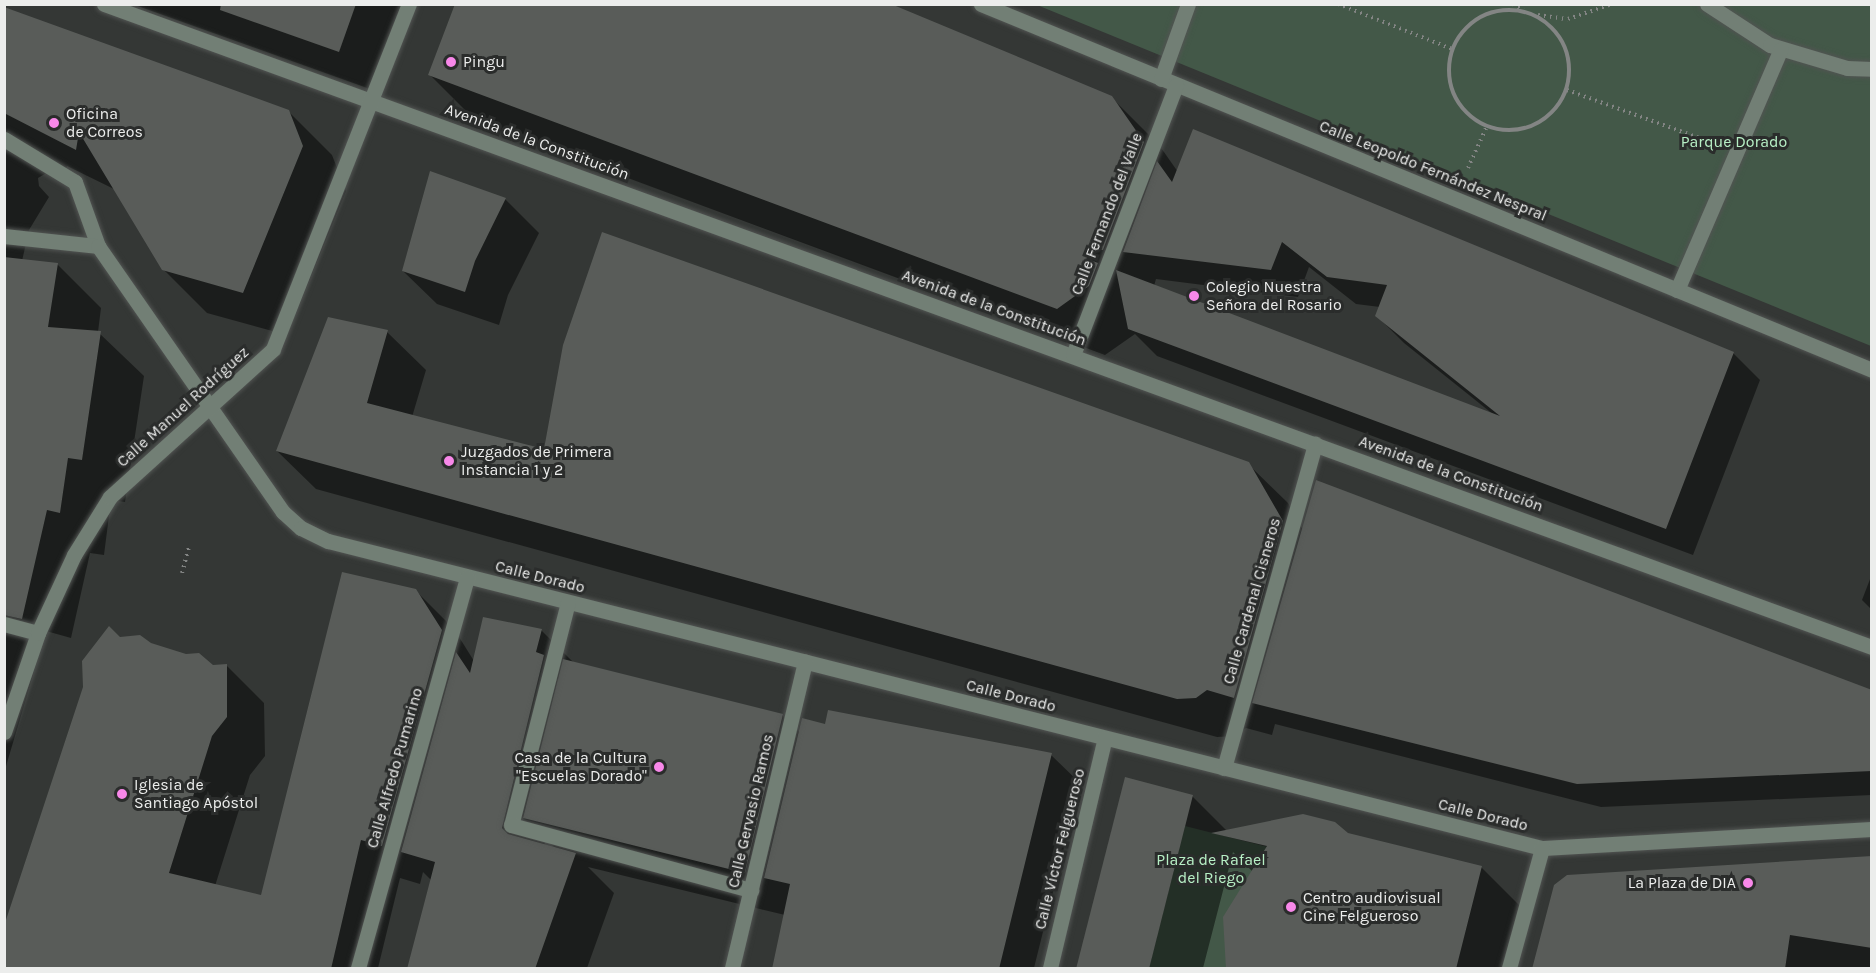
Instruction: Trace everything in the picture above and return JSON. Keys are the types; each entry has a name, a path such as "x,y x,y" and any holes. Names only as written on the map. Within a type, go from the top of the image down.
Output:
{"street":[{"name":"Avenida de la Constitución","path":"104,4 1872,647"},
{"name":"Calle Manuel Rodríguez","path":"4,732 39,633 74,555 110,497 273,348 409,4"},
{"name":"Calle Leopoldo Fernández Nespral","path":"981,4 1872,370"},
{"path":"1161,79 1188,4"},
{"path":"1707,4 1781,49 1847,68 1872,69"},
{"path":"1677,290 1781,49"},
{"name":"Calle Fernando del Valle","path":"1072,355 1176,85"},
{"name":"Calle Dorado","path":"4,139 75,182 98,246 283,512 301,528 328,541 1542,848 1872,829"},
{"path":"4,236 98,246"},
{"name":"Calle Cardenal Cisneros","path":"1224,768 1315,444"},
{"name":"Calle Alfredo Pumarino","path":"358,969 467,577"},
{"path":"568,602 511,825 751,890"},
{"path":"4,624 39,633"},
{"name":"Calle Gervasio Ramos","path":"732,969 805,662"},
{"name":"Calle Víctor Felgueroso","path":"1050,969 1105,738"},
{"path":"1509,969 1542,848"}],"path":[{"path":"1338,4 1452,49"},
{"path":"1513,4 1525,12"},
{"path":"1534,15 1551,25 1564,44 1570,67 1567,90 1554,110 1535,125 1512,131 1487,126 1468,114 1454,96 1448,73 1452,49 1464,29 1483,15 1506,9 1568,19 1612,4"},
{"path":"1567,90 1737,152"},
{"path":"1454,199 1487,126"},
{"path":"182,573 189,547"}],"green space":[{"name":"Parque Dorado","path":"1037,5 1871,5 1871,346"},
{"name":"Plaza de Rafael del Riego","path":"1185,826 1276,849 1226,968 1149,968"}],"building":[{"path":"221,4 356,4 339,52 220,10"},
{"path":"455,4 891,4 1112,96 1144,142 1103,250 1091,248 1088,259 1098,263 1089,286 1057,309 428,75"},
{"path":"4,7 289,110 303,146 243,293 162,270 79,132 76,150 4,113"},
{"path":"1193,129 1734,352 1666,529 1128,329 1116,270 1500,416 1375,316 1387,285 1327,277 1282,242 1271,270 1123,252 1157,161 1172,182"},
{"path":"430,171 506,198 475,261 465,292 402,271"},
{"path":"602,232 1249,462 1283,521 1234,698 1207,690 1196,698 1177,699 276,451 328,317 388,330 367,403 544,449 563,345"},
{"path":"4,257 58,263 48,327 101,331 82,460 68,458 60,513 47,510 22,619 4,615"},
{"path":"1316,480 1872,690 1872,771 1577,784 1252,703"},
{"path":"342,572 416,589 442,630 382,846 361,840 331,969 4,969 4,926 83,687 82,661 109,626 120,637 140,635 151,643 186,654 199,653 213,665 227,664 227,717 212,736 169,873 261,895"},
{"path":"483,617 542,629 536,652 544,655 502,828 508,834 576,853 535,969 407,969 435,862 401,852 456,652 470,673"},
{"name":"Casa de la Cultura \"Escuelas Dorado\"","path":"563,659 783,714 745,873 523,818"},
{"path":"828,710 1052,753 999,969 772,969 790,884 764,878 802,718 825,724"},
{"path":"1125,777 1193,795 1149,969 1076,969"},
{"path":"1303,814 1335,822 1348,833 1482,866 1456,969 1226,969 1223,917 1267,846 1211,833"},
{"path":"1872,856 1872,948 1790,935 1785,969 1532,969 1554,885 1567,875"}],"place":[{"name":"Pingu","path":"451,62"},
{"name":"Oficina de Correos","path":"54,123"},
{"name":"Colegio Nuestra Señora del Rosario","path":"1194,296"},
{"name":"Juzgados de Primera Instancia 1 y 2","path":"449,461"},
{"name":"Casa de la Cultura \"Escuelas Dorado\"","path":"659,767"},
{"name":"Iglesia de Santiago Apóstol","path":"122,794"},
{"name":"La Plaza de DIA","path":"1748,883"},
{"name":"Centro audiovisual Cine Felgueroso","path":"1291,907"}]}
